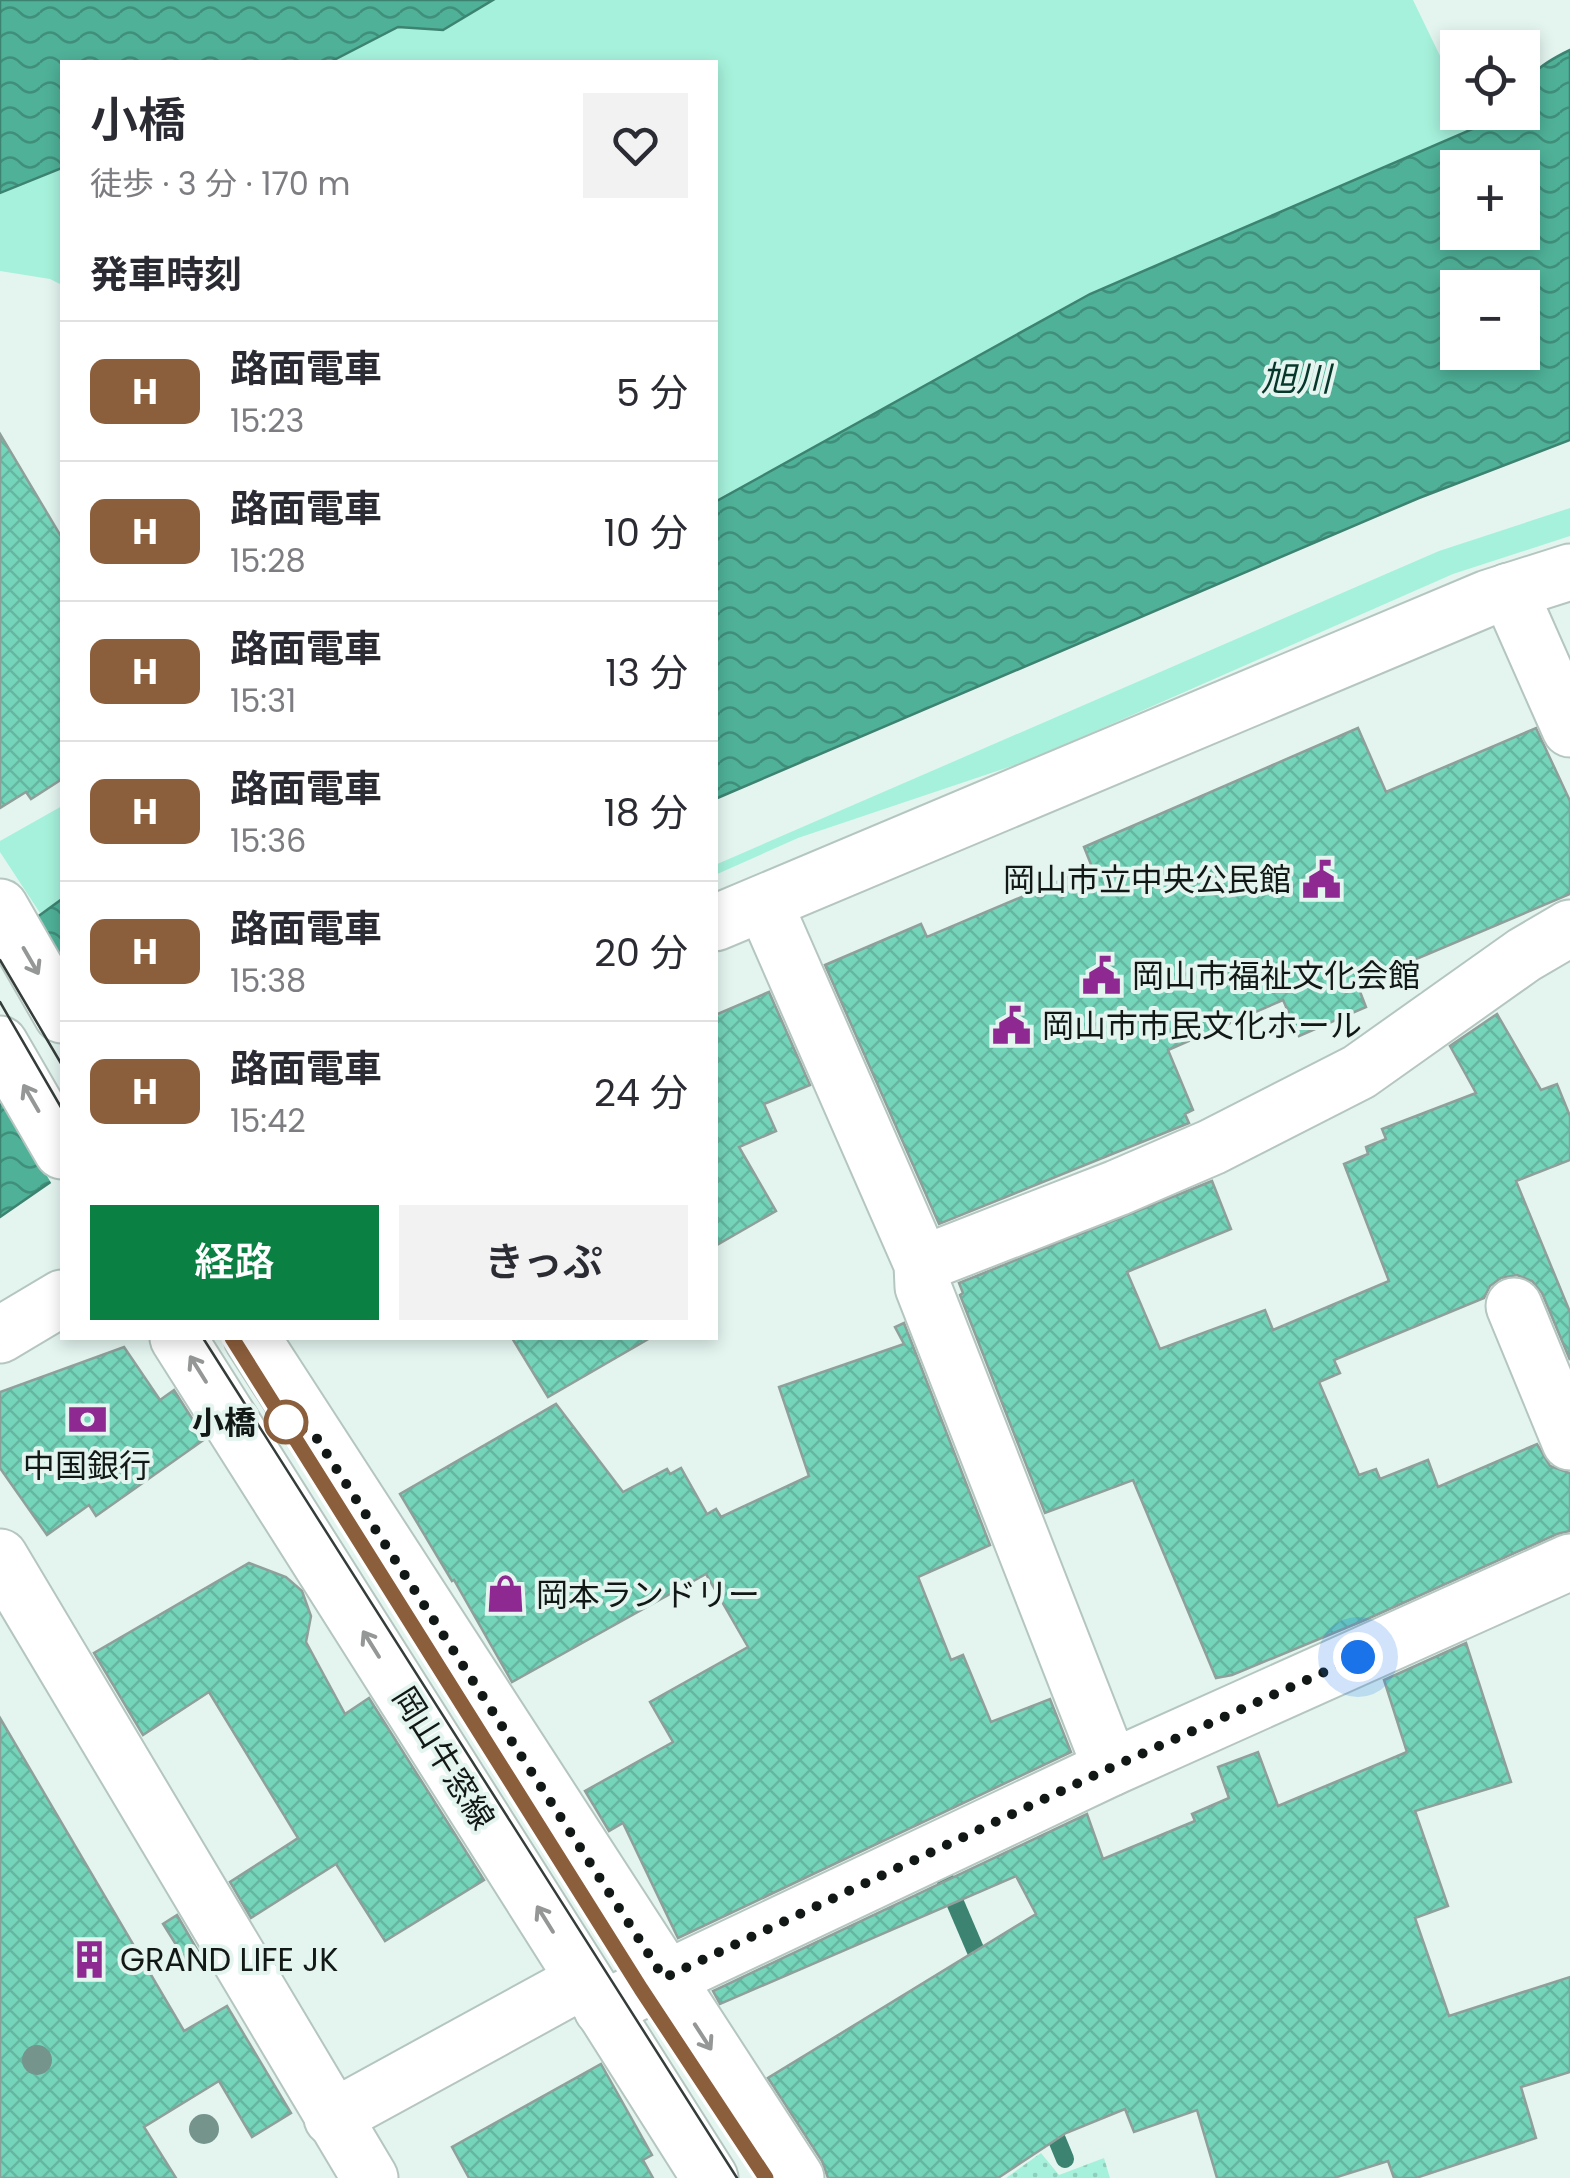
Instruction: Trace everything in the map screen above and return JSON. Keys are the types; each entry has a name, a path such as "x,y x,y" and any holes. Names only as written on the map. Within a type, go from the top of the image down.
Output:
{"street":[{"path":"1110,1768 922,1287 922,1264 740,913 1508,591 1570,572"},
{"path":"1508,591 1570,729"},
{"path":"0,907 60,1011"},
{"path":"922,1264 1117,1188 1212,1146 1359,1072 1524,955 1570,928"},
{"path":"0,1044 60,1148"},
{"path":"0,1335 60,1299"},
{"path":"1514,1306 1570,1442"},
{"name":"岡山牛窓線","path":"179,1340 710,2178"},
{"name":"岡山牛窓線","path":"253,1340 796,2178"},
{"path":"0,1557 370,2178"},
{"path":"332,2118 593,1994 664,1978 1110,1768 1570,1562"}],"shaded area":[{"path":"493,0 1413,0 1440,56 1440,130 1471,130 1090,294 718,500 718,60 334,60 398,27 443,30"},
{"path":"60,169 60,284 0,271 0,193"},
{"path":"1570,508 1570,536 1453,574 1030,760 798,838 718,874 718,864 1439,551"},
{"path":"60,807 60,900 40,913 0,852 0,841"},
{"path":"1041,2153 1059,2175 1104,2158 1110,2178 1006,2178"}],"water":[{"path":"0,0 493,0 443,30 398,27 334,60 60,60 60,169 0,193"},
{"name":"旭川","path":"1570,50 1570,440 1419,498 718,798 718,500 1090,294 1470,130 1540,130 1540,68"},
{"path":"60,900 60,1175 0,1217 0,944"}],"pier":[{"path":"0,938 60,973 60,1181 53,1186 0,1098"}],"building":[{"path":"0,434 60,535 60,780 31,799 26,792 0,808"},
{"name":"岡山市福祉文化会館","path":"1358,728 1386,792 1536,728 1570,801 1570,894 1357,984 1366,1007 1299,1036 1283,1000 1168,1050 1193,1110 1185,1114 1189,1123 939,1224 825,965 921,924 927,937 1092,867 1084,847"},
{"path":"769,992 810,1085 764,1104 776,1131 739,1147 776,1211 718,1244 718,1014"},
{"path":"1497,1014 1541,1090 1557,1084 1570,1116 1570,1160 1516,1181 1570,1312 1570,1360 1542,1293 1532,1281 1517,1275 1501,1278 1490,1286 1484,1298 1334,1360 1340,1373 1319,1382 1359,1475 1376,1469 1380,1479 1428,1460 1438,1487 1537,1444 1550,1466 1570,1473 1570,1531 1365,1620 1232,1675 1216,1678 1133,1480 1045,1513 960,1295 963,1293 959,1283 1212,1181 1231,1229 1127,1272 1160,1349 1265,1310 1273,1330 1389,1281 1344,1164 1368,1154 1366,1147 1386,1139 1382,1129 1476,1093 1450,1046"},
{"path":"904,1323 990,1545 918,1577 951,1660 963,1655 991,1722 1050,1699 1071,1752 678,1938 623,1823 609,1831 585,1791 673,1742 650,1702 748,1647 706,1574 512,1682 400,1494 556,1404 623,1492 667,1469 670,1474 681,1468 707,1514 716,1509 721,1517 809,1476 779,1387 904,1344 895,1327"},
{"path":"513,1340 647,1340 548,1397"},
{"name":"中国銀行","path":"124,1347 160,1400 174,1390 205,1439 96,1516 89,1505 47,1535 0,1468 0,1392"},
{"path":"249,1563 286,1577 302,1591 311,1616 306,1642 345,1714 369,1698 484,1880 385,1941 336,1864 251,1918 230,1882 298,1838 209,1692 143,1735 94,1653"},
{"path":"1466,1643 1511,1782 1415,1811 1448,1906 1415,1918 1449,2016 1570,1977 1570,2072 1521,2087 1536,2138 1416,2178 1394,2178 1388,2161 1334,2178 1217,2178 1197,2110 1134,2132 1125,2109 1066,2133 998,2178 828,2178 822,2161 768,2078 1036,1914 1016,1876 720,2004 713,1991 1087,1814 1103,1859 1195,1821 1192,1814 1229,1798 1218,1767 1258,1752 1278,1806 1407,1752 1384,1680"},
{"path":"0,1718 184,2031 227,2006 291,2113 252,2137 219,2081 144,2127 176,2178 0,2178"},
{"path":"177,1915 198,1951 185,1959 163,1924"},
{"path":"601,2064 652,2155 643,2160 653,2178 469,2178 452,2147"}],"waterway":[{"path":"945,1879 984,1970"},
{"path":"1048,2118 1065,2159"}],"tram line":[{"path":"0,960 60,1062"},
{"path":"0,1002 60,1106"},
{"path":"204,1340 737,2178"},
{"path":"233,1340 641,1989 766,2178"},
{"name":"H","path":"233,1340 641,1989 766,2178"}],"place":[{"name":"岡山市立中央公民館","path":"1321,879"},
{"name":"岡山市福祉文化会館","path":"1102,975"},
{"name":"岡山市市民文化ホール","path":"1012,1025"},
{"name":"中国銀行","path":"87,1420"},
{"name":"小橋","path":"286,1422"},
{"name":"岡本ランドリー","path":"506,1594"},
{"name":"GRAND LIFE JK","path":"90,1959"}],"route":[{"path":"286,1422 314,1434 664,1978 1110,1768 1358,1657"}]}
